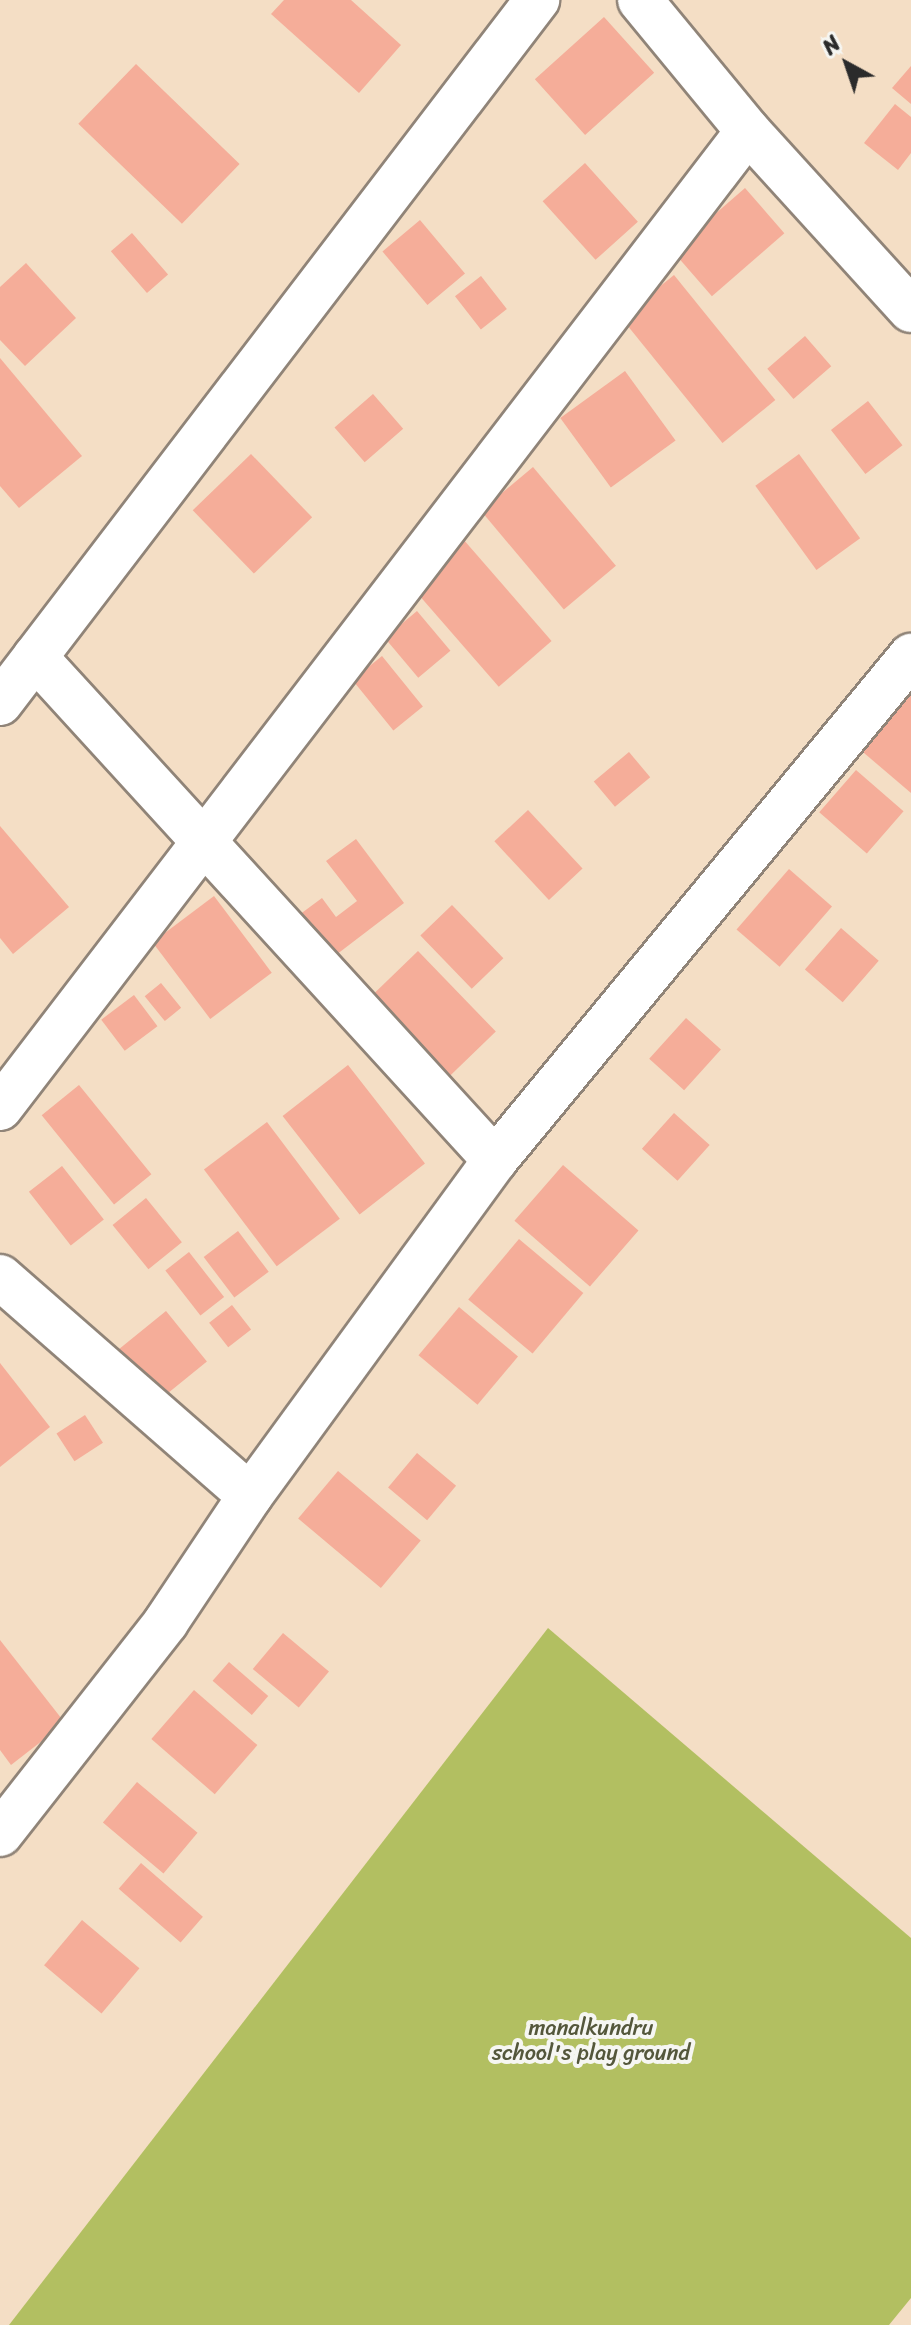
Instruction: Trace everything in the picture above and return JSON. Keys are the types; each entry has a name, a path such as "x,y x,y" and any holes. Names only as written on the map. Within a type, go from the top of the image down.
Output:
{"street":[{"path":"0,703 537,0"},
{"path":"640,0 748,131 911,310"},
{"path":"0,1108 748,131"},
{"path":"0,1834 166,1622 250,1496 495,1160 911,656"},
{"path":"35,657 206,840 495,1160"},
{"path":"0,1277 250,1496"}],"green space":[{"name":"manalkundru school's play ground","path":"548,1628 911,1938 911,2298 889,2325 9,2325"}],"building":[{"path":"284,0 351,0 401,45 359,93 271,14"},
{"path":"604,17 654,73 585,135 535,79"},
{"path":"136,64 240,164 182,224 78,124"},
{"path":"911,66 911,104 892,88"},
{"path":"895,104 911,117 911,153 898,170 864,143"},
{"path":"585,163 638,222 596,260 543,201"},
{"path":"745,188 784,233 712,296 673,251"},
{"path":"420,220 465,274 427,305 382,251"},
{"path":"132,233 168,275 147,293 111,251"},
{"path":"26,263 76,318 25,366 0,340 0,287"},
{"path":"674,275 775,400 722,443 621,318"},
{"path":"481,276 507,309 481,329 455,296"},
{"path":"805,336 831,366 794,399 767,369"},
{"path":"0,358 82,456 19,508 0,486"},
{"path":"625,371 676,441 611,488 560,418"},
{"path":"373,394 403,429 365,462 335,427"},
{"path":"868,401 902,445 865,474 831,430"},
{"path":"251,454 312,517 254,574 193,510"},
{"path":"799,454 860,538 816,570 755,486"},
{"path":"533,467 616,566 564,610 481,511"},
{"path":"463,539 552,641 499,687 410,585"},
{"path":"417,611 450,651 418,678 385,638"},
{"path":"382,656 423,707 393,730 352,680"},
{"path":"905,691 911,696 911,793 857,747"},
{"path":"629,752 650,777 615,807 594,782"},
{"path":"856,770 904,811 867,854 819,812"},
{"path":"528,810 583,869 549,900 494,841"},
{"path":"0,826 69,907 13,954 0,938"},
{"path":"356,839 404,903 332,958 299,915 322,898 336,917 357,901 326,861"},
{"path":"789,869 832,906 780,967 737,929"},
{"path":"214,896 272,973 210,1019 153,942"},
{"path":"452,905 503,958 472,989 420,936"},
{"path":"841,928 879,961 843,1002 805,970"},
{"path":"418,951 496,1032 443,1082 365,1002"},
{"path":"161,983 181,1008 165,1021 145,996"},
{"path":"134,995 157,1026 125,1051 101,1020"},
{"path":"686,1018 721,1049 684,1090 649,1059"},
{"path":"348,1065 425,1164 360,1215 283,1116"},
{"path":"79,1085 151,1174 114,1205 42,1115"},
{"path":"674,1113 710,1145 678,1181 642,1149"},
{"path":"267,1122 340,1219 277,1266 204,1170"},
{"path":"563,1165 638,1231 590,1286 514,1221"},
{"path":"62,1166 104,1220 71,1245 29,1192"},
{"path":"146,1198 182,1242 148,1269 113,1225"},
{"path":"238,1231 269,1272 234,1298 204,1257"},
{"path":"519,1239 583,1293 533,1354 468,1300"},
{"path":"189,1252 224,1297 200,1315 165,1270"},
{"path":"232,1305 251,1329 228,1347 209,1323"},
{"path":"459,1307 518,1356 477,1405 419,1355"},
{"path":"166,1311 207,1362 155,1404 114,1353"},
{"path":"0,1363 50,1427 0,1467"},
{"path":"85,1415 103,1443 74,1461 56,1434"},
{"path":"417,1453 456,1486 427,1520 388,1487"},
{"path":"338,1471 421,1540 381,1588 298,1518"},
{"path":"283,1633 329,1672 299,1708 253,1669"},
{"path":"0,1640 65,1723 11,1765 0,1750"},
{"path":"229,1662 268,1696 252,1715 213,1681"},
{"path":"194,1690 257,1745 215,1794 151,1739"},
{"path":"137,1782 198,1833 163,1873 103,1823"},
{"path":"141,1863 203,1917 181,1942 119,1889"},
{"path":"82,1920 139,1968 102,2013 44,1965"}]}
